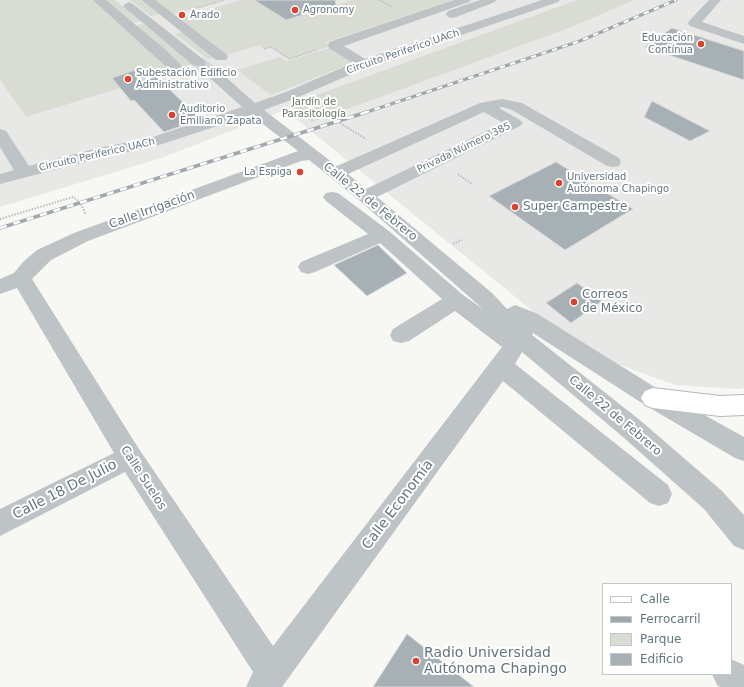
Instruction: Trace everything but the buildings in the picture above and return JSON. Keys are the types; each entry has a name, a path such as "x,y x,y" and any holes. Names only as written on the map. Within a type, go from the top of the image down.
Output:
{"main road":[{"path":"653,398 720,406 744,405"}],"street":[{"path":"99,0 163,55 178,70"},
{"path":"121,0 199,63"},
{"path":"148,0 221,57"},
{"path":"334,45 465,0"},
{"path":"346,52 491,0"},
{"name":"Circuito Periferico UACh","path":"0,179 98,153 153,142 252,109 363,64 554,0"},
{"path":"715,0 694,23 743,34"},
{"path":"334,45 363,64"},
{"name":"Calle 22 de Febrero","path":"215,75 252,109 314,155 365,196 485,298 516,342 632,429 713,500 744,536"},
{"path":"485,106 502,103 517,106 613,162"},
{"name":"Privada Número 385","path":"336,173 389,163 515,123 485,106 389,163 365,196"},
{"path":"0,134 24,172"},
{"name":"Calle Irrigación","path":"11,282 44,255 80,237 299,156 314,155"},
{"path":"332,197 382,235 456,300 516,342 659,494"},
{"path":"308,267 382,235"},
{"name":"Calle Suelos","path":"11,282 130,457 267,680"},
{"path":"401,335 456,300"},
{"name":"Calle 22 de Febrero","path":"516,342 653,398 744,450"},
{"name":"Calle Economía","path":"267,680 516,342"},
{"name":"Calle 18 De Julio","path":"0,523 130,457"},
{"path":"730,675 744,683"}],"path":[{"path":"264,49 271,47 289,59 334,45"},
{"path":"291,94 339,121 389,163"},
{"path":"458,174 472,184"},
{"path":"0,219 73,197 80,202 89,222 80,237"}],"shaded area":[{"name":"Universidad Autónoma Chapingo","path":"0,0 744,0 744,388 737,389 675,385 615,363 566,338 285,110 161,158 0,207"}],"green space":[{"path":"0,0 99,0 178,70 144,81 135,71 112,78 120,88 26,117 0,79"},
{"path":"104,0 115,0 141,21 131,23"},
{"path":"130,0 143,0 161,14 151,16"},
{"path":"148,0 225,0 168,16"},
{"path":"241,0 254,0 286,20 352,0 453,0 326,42 331,46 289,59 271,47 264,49 259,45 221,57 173,20"},
{"name":"Jardín de Parasitología","path":"577,0 634,0 574,26 312,122 289,105"},
{"path":"143,24 192,64 182,67 134,26"},
{"path":"183,32 217,57 208,59 175,34"},
{"path":"333,47 355,62 271,95 237,70 280,57 287,61"}],"tunnel":[{"path":"199,63 215,75"}],"railway":[{"path":"367,112 580,41 676,0"},
{"path":"0,228 367,112"}],"place":[{"name":"Agronomy","path":"295,10"},
{"name":"Arado","path":"182,15"},
{"name":"Educación Contínua","path":"701,44"},
{"name":"Subestación Edificio Administrativo","path":"128,79"},
{"name":"Auditorio Emiliano Zapata","path":"172,115"},
{"name":"La Espiga","path":"300,172"},
{"name":"Universidad Autónoma Chapingo","path":"559,183"},
{"name":"Super Campestre","path":"515,207"},
{"name":"Correos de México","path":"574,302"},
{"name":"Radio Universidad Autónoma Chapingo","path":"416,661"}]}
